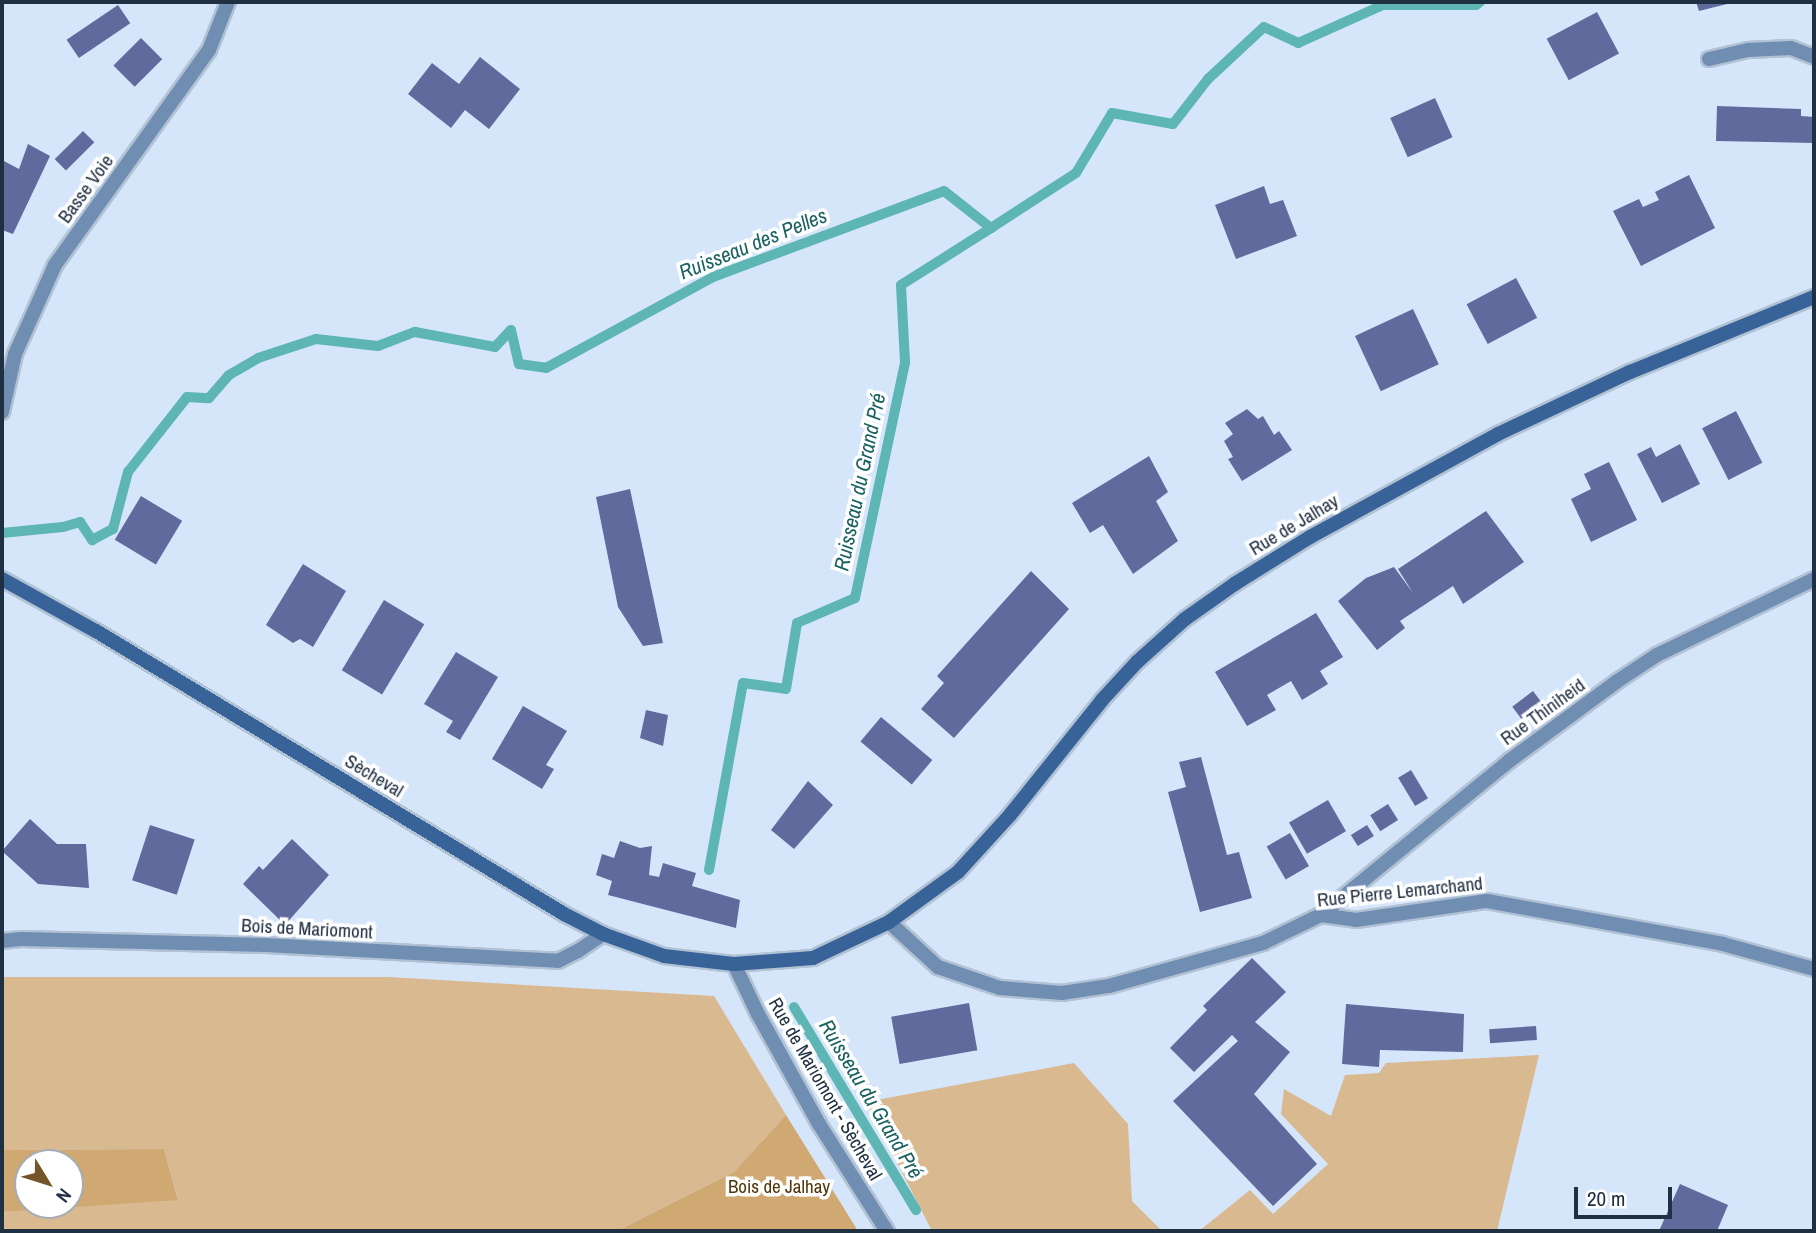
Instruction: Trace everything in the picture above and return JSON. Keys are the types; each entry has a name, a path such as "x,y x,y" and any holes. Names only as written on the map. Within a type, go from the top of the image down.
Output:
{"main road":[{"name":"Rue de Jalhay","path":"734,964 813,958 889,922 958,872 1010,815 1102,700 1137,662 1185,619 1236,583 1310,537 1498,434 1629,372 1814,297"},
{"name":"Sècheval","path":"5,580 108,638 564,914 603,934 664,956 734,964"}],"street":[{"name":"Basse Voie","path":"2,412 15,354 55,265 209,50 228,2"},
{"path":"1709,59 1748,50 1791,48 1814,57"},
{"name":"Rue Thiniheid","path":"1321,915 1509,761 1657,654 1814,579"},
{"name":"Rue Pierre Lemarchand","path":"889,922 938,967 1000,988 1062,993 1109,986 1263,943 1321,915 1356,920 1487,901 1713,942 1814,969"},
{"name":"Bois de Mariomont","path":"2,941 21,939 266,945 558,961 603,934"},
{"name":"Rue de Mariomont - Sècheval","path":"734,964 758,1014 819,1124 887,1231"}],"shaded area":[{"path":"2,977 389,977 714,996 786,1115 734,1172 617,1231 2,1231 2,1212 14,1211 14,1219 84,1219 84,1206 178,1199 164,1149 2,1150"},
{"path":"1539,1055 1497,1231 1199,1231 1250,1190 1273,1214 1328,1164 1281,1114 1284,1089 1331,1116 1345,1075 1379,1073 1386,1063"},
{"path":"1074,1063 1128,1124 1132,1201 1162,1231 932,1231 866,1102"}],"green space":[{"name":"Bois de Jalhay","path":"786,1115 858,1231 617,1231 734,1172"},
{"path":"84,1149 164,1149 178,1200 84,1206"},
{"path":"2,1150 14,1150 14,1211 2,1212"}],"building":[{"path":"1696,2 1730,2 1731,3 1699,11"},
{"path":"118,5 130,23 79,58 67,40"},
{"path":"1597,12 1619,53 1569,80 1547,39"},
{"path":"141,38 162,59 135,87 113,66"},
{"path":"480,57 520,89 489,129 465,110 451,128 408,94 432,63 459,84"},
{"path":"1435,98 1452,137 1408,157 1390,118"},
{"path":"1717,106 1801,109 1801,116 1814,117 1814,143 1716,141"},
{"path":"83,131 94,142 66,171 55,159"},
{"path":"28,144 50,156 13,234 2,230 2,160 19,169"},
{"path":"1689,175 1715,228 1641,266 1613,211 1639,199 1643,207 1659,200 1655,192"},
{"path":"1264,186 1270,204 1283,200 1297,236 1236,259 1215,205"},
{"path":"1516,278 1537,318 1488,344 1467,304"},
{"path":"1413,309 1439,364 1381,391 1355,336"},
{"path":"1247,409 1258,419 1263,416 1274,435 1279,431 1292,450 1242,481 1228,459 1233,457 1224,441 1233,434 1225,423"},
{"path":"1736,411 1762,463 1728,480 1702,428"},
{"path":"1680,444 1700,484 1662,503 1637,454 1651,447 1656,457"},
{"path":"1149,456 1168,492 1156,501 1178,541 1133,574 1103,525 1090,533 1072,503"},
{"path":"1609,462 1637,520 1591,542 1571,499 1591,489 1584,474"},
{"path":"630,489 663,643 643,646 618,607 596,497"},
{"path":"141,496 182,521 156,564 115,540"},
{"path":"1486,511 1524,562 1463,604 1453,586 1400,621 1405,628 1377,650 1338,601 1366,578 1394,567 1413,593 1398,569"},
{"path":"303,564 346,591 313,647 300,639 293,643 266,625"},
{"path":"1031,571 1069,609 954,738 921,709 944,683 937,676"},
{"path":"384,600 424,624 382,694 342,670"},
{"path":"1316,613 1343,657 1320,671 1328,684 1302,700 1291,681 1267,695 1276,710 1247,726 1215,672"},
{"path":"456,652 498,677 460,740 446,732 453,721 424,704"},
{"path":"1533,691 1542,703 1521,719 1512,707"},
{"path":"523,706 567,731 546,765 554,769 542,789 492,759"},
{"path":"646,710 668,715 663,746 640,738"},
{"path":"881,717 932,760 912,785 860,742"},
{"path":"1201,757 1227,855 1239,852 1252,898 1200,912 1168,792 1186,787 1179,762"},
{"path":"1411,770 1428,798 1415,806 1398,778"},
{"path":"808,781 833,805 794,849 771,830"},
{"path":"1328,800 1346,831 1307,854 1289,822"},
{"path":"1388,804 1398,820 1380,831 1370,815"},
{"path":"30,819 57,844 86,844 89,888 38,884 2,851"},
{"path":"150,825 195,840 177,895 132,880"},
{"path":"1367,825 1374,836 1358,846 1351,835"},
{"path":"1290,833 1309,866 1286,879 1267,846"},
{"path":"292,839 329,875 285,925 243,884 259,866 263,870"},
{"path":"620,841 640,848 652,846 649,875 659,877 663,863 696,873 692,886 740,900 736,928 608,895 612,881 596,875 602,854 614,858"},
{"path":"1252,958 1286,992 1255,1022 1290,1052 1254,1094 1317,1164 1273,1206 1173,1101 1238,1041 1232,1035 1194,1072 1170,1048 1207,1010 1203,1006"},
{"path":"969,1003 977,1050 900,1064 891,1017"},
{"path":"1346,1004 1464,1014 1463,1052 1380,1050 1379,1067 1342,1064"},
{"path":"1536,1026 1537,1040 1490,1043 1489,1029"},
{"path":"1680,1184 1728,1205 1717,1231 1659,1231"}],"waterway":[{"name":"Ruisseau des Pelles","path":"2,533 63,527 80,522 92,540 113,529 128,472 187,397 209,398 229,375 258,358 316,339 378,346 415,332 495,347 511,330 519,364 546,368 713,277 944,191 991,228 1076,173 1112,113 1173,124 1208,79 1264,27 1298,43 1383,5 1476,5 1480,2"},
{"name":"Ruisseau du Grand Pré","path":"709,870 743,683 786,689 797,623 855,598 905,362 901,285 991,228"},
{"name":"Ruisseau du Grand Pré","path":"794,1007 916,1210"}]}
